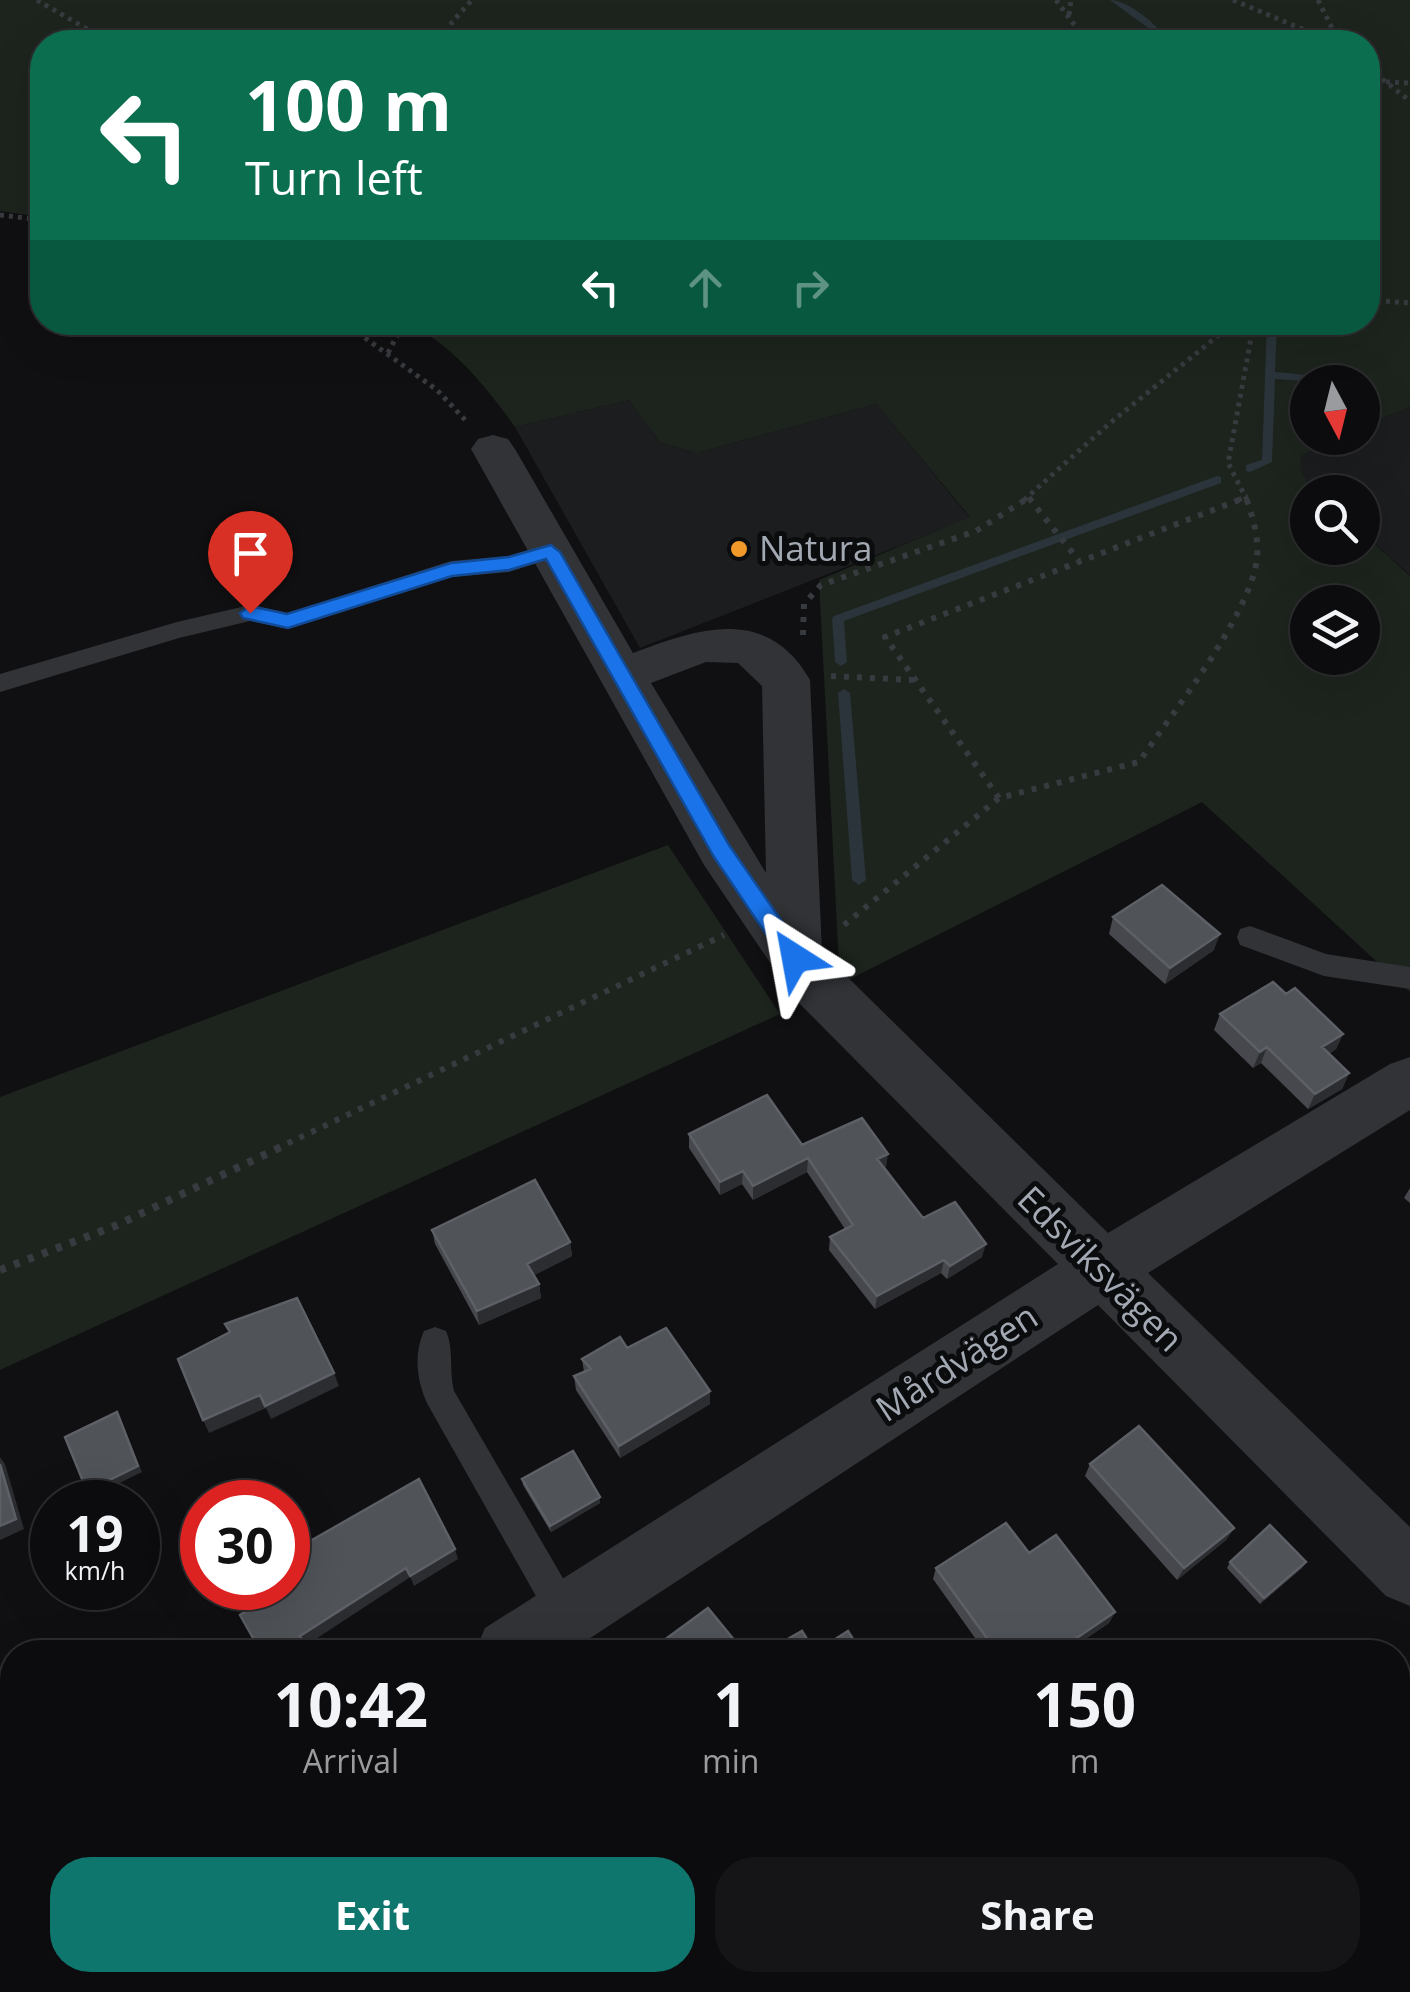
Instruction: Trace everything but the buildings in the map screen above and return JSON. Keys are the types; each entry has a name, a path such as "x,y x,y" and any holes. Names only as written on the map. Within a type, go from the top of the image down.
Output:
{"street":[{"name":"Edsviksvägen","path":"492,449 722,851 797,952 1100,1270 1410,1573"},
{"path":"622,676 703,645 750,647 786,680 797,952"},
{"name":"Mårdvägen","path":"528,1640 1100,1270 1410,1081"}],"lane":[{"path":"0,684 177,630 250,613 288,621 451,569 509,564 551,552"},
{"path":"1250,937 1324,965 1410,978"},
{"path":"436,1341 432,1369 439,1395 566,1616"}],"path":[{"path":"37,0 88,30"},
{"path":"449,30 472,0"},
{"path":"1056,0 1078,30"},
{"path":"1068,16 1071,0"},
{"path":"1233,0 1307,30"},
{"path":"1318,0 1331,30"},
{"path":"1380,78 1410,101"},
{"path":"1380,82 1410,82"},
{"path":"0,216 30,219"},
{"path":"1380,301 1410,303"},
{"path":"362,335 437,390 492,449"},
{"path":"388,353 397,335"},
{"path":"803,639 804,604 821,585 976,531 1029,498 1110,422 1219,335"},
{"path":"0,1270 797,952 999,798 1139,762 1217,645 1258,561 1248,496 1228,464 1252,335"},
{"path":"999,798 885,637 1248,496"},
{"path":"1029,498 1079,561"},
{"path":"824,675 915,680"}],"shaded area":[{"path":"0,0 1410,0 1410,407 1380,419 1380,365 1290,365 1290,455 1302,455 1304,475 1290,475 1290,565 1380,565 1380,549 1410,576 1410,992 1202,802 848,980 839,965 819,580 970,517 876,404 696,453 660,442 629,400 515,427 480,382 428,335 1380,335 1380,30 30,30 30,215 0,211"},
{"name":"Natura","path":"629,400 660,442 696,453 876,404 970,518 640,648 515,427"},
{"path":"1410,407 1410,575 1380,548 1380,475 1302,475 1300,467 1302,455 1380,455 1380,419"},
{"path":"668,845 780,1014 0,1370 0,1097"}],"waterway":[{"path":"1114,0 1156,30"},
{"path":"1270,375 1272,335"},
{"path":"1250,468 1267,462 1270,375"},
{"path":"1270,375 1290,377"},
{"path":"841,662 838,619 1217,480"},
{"path":"844,693 859,880"},
{"path":"863,922 863,929"}],"place":[{"name":"Natura","path":"739,549"}],"route":[{"path":"250,613 288,621 451,569 509,564 551,552 722,851 795,958"}]}
